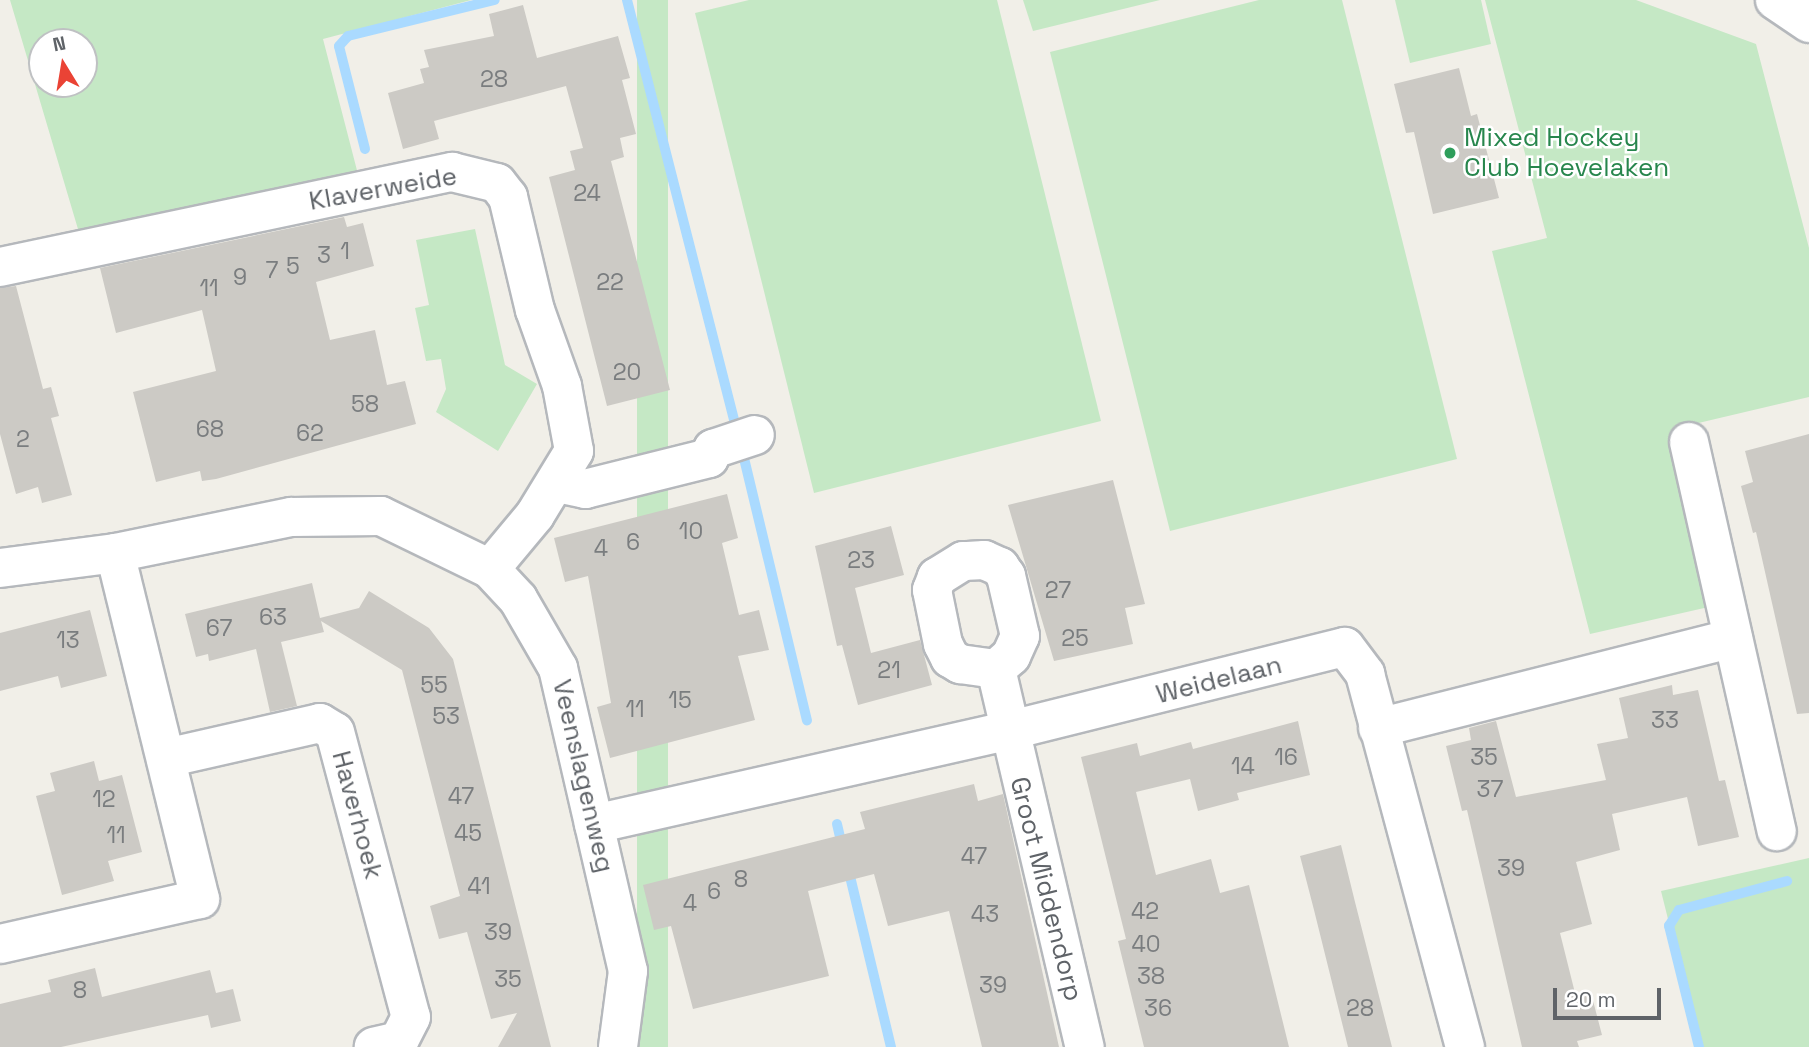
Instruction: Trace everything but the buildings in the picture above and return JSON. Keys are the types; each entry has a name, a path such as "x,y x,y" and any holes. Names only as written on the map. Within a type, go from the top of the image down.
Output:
{"street":[{"path":"1775,0 1809,23"},
{"name":"Klaverweide","path":"0,267 441,174 479,176 496,183 508,197 535,310 562,386 574,451 557,483 490,569"},
{"path":"557,483 585,489 709,458 713,449 755,435"},
{"path":"1689,442 1777,831"},
{"name":"Veenslagenweg","path":"0,568 115,553 291,517 381,516 490,569 518,599 558,668 628,971 618,1047"},
{"path":"0,944 200,899 115,553"},
{"path":"1378,728 1733,638"},
{"name":"Weidelaan","path":"594,824 1007,731 1345,647 1365,674 1465,1047"},
{"path":"996,668 1007,731"},
{"name":"Haverhoek","path":"166,758 320,723 335,732 411,1017 399,1041 374,1047"},
{"name":"Groot Middendorp","path":"1007,731 1085,1047"}],"green space":[{"path":"10,0 471,0 323,39 360,182 83,246 39,98 98,98 98,28 28,28 28,61"},
{"path":"637,0 668,0 668,1047 637,1047"},
{"path":"749,0 997,0 1101,421 814,493 695,13"},
{"path":"1023,0 1160,0 1033,31"},
{"path":"1259,0 1342,0 1457,459 1170,531 1050,52"},
{"path":"1395,0 1481,0 1491,44 1410,63"},
{"path":"1485,0 1636,0 1756,44 1809,248 1809,397 1673,429 1713,606 1590,634 1492,251 1547,238"},
{"path":"475,229 505,365 537,384 498,451 436,412 446,389 441,359 426,361 415,308 429,305 416,240"},
{"path":"1809,858 1809,1047 1700,1047 1661,891"}],"waterway":[{"path":"365,149 339,46 348,36 495,0"},
{"path":"627,0 736,427"},
{"path":"743,454 807,720"},
{"path":"837,824 843,849"},
{"path":"848,868 891,1047"},
{"path":"1699,1047 1669,926 1679,910 1787,881"}],"place":[{"name":"Mixed Hockey Club Hoevelaken","path":"1450,153"}]}
